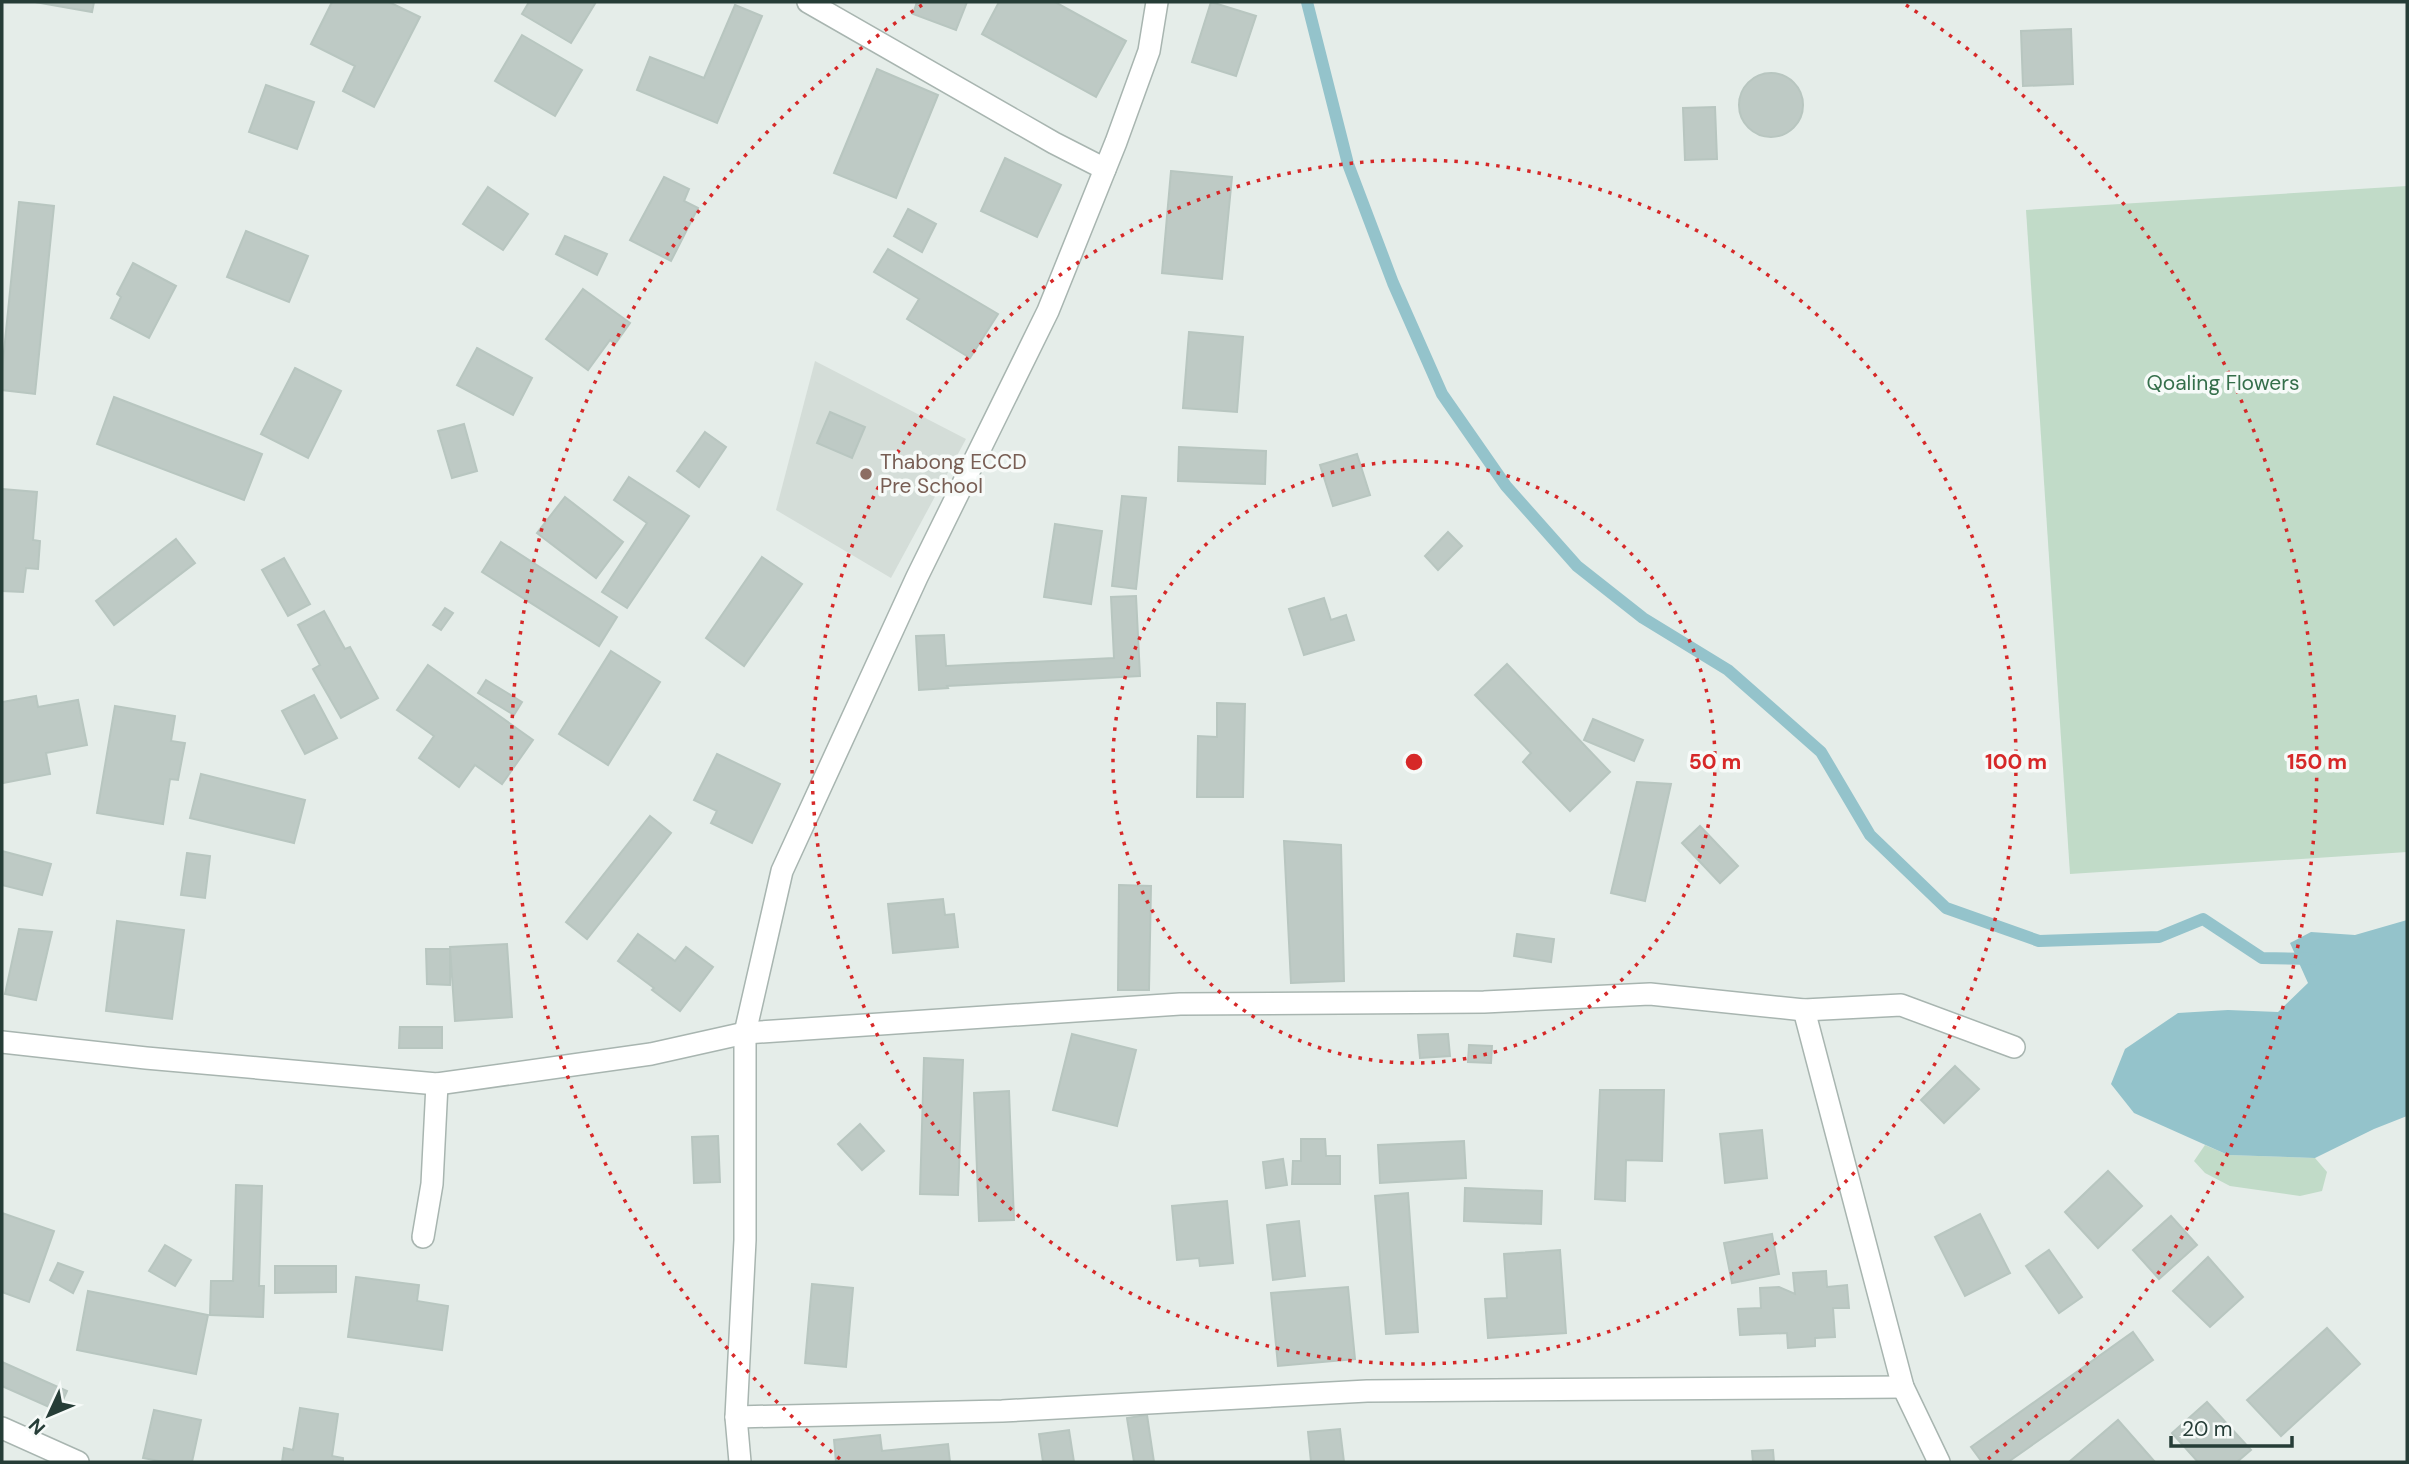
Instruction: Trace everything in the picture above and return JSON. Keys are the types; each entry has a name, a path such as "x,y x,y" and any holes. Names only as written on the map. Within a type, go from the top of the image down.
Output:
{"street":[{"path":"807,2 1054,143 1105,169"},
{"path":"740,1462 736,1417 746,1240 745,1033 782,871 917,577 1048,311 1149,51 1157,2"},
{"path":"2,1042 437,1084 651,1054 745,1033 1180,1004 1484,1002 1650,994 1804,1010 1901,1005 2014,1047"},
{"path":"1804,1010 1903,1387 1939,1462"},
{"path":"423,1237 432,1184 437,1084"},
{"path":"736,1417 1002,1411 1367,1391 1903,1387"},
{"path":"2,1428 78,1462"}],"shaded area":[{"name":"Thabong ECCD Pre School","path":"815,361 966,439 891,578 776,510"}],"green space":[{"name":"Qoaling Flowers","path":"2407,186 2407,852 2070,874 2026,210"},
{"path":"2205,1145 2228,1155 2315,1158 2327,1172 2322,1191 2300,1196 2230,1186 2205,1173 2194,1161"}],"water":[{"path":"2407,920 2407,1116 2315,1158 2228,1155 2134,1113 2111,1084 2125,1049 2178,1013 2228,1010 2278,1012 2308,983 2290,943 2311,932 2355,935"}],"building":[{"path":"35,2 94,2 92,12"},
{"path":"332,2 389,2 420,17 374,107 343,91 355,66 311,44"},
{"path":"529,2 596,2 571,43 522,14"},
{"path":"917,2 967,2 956,30 913,14"},
{"path":"999,2 1055,2 1126,41 1096,97 982,34"},
{"path":"1211,2 1256,16 1236,76 1192,62"},
{"path":"735,5 762,16 717,123 637,90 650,57 704,78"},
{"path":"2071,29 2073,84 2023,86 2021,31"},
{"path":"522,35 582,70 555,116 495,81"},
{"path":"877,69 938,95 896,198 834,173"},
{"path":"1771,73 1794,82 1803,105 1794,128 1771,137 1748,128 1739,105 1748,82"},
{"path":"266,85 314,102 297,149 249,132"},
{"path":"1715,107 1717,159 1685,160 1683,108"},
{"path":"1005,158 1061,185 1037,237 981,211"},
{"path":"1171,171 1232,177 1222,279 1162,273"},
{"path":"664,177 689,189 684,201 698,208 671,261 630,240"},
{"path":"488,187 528,214 503,250 463,224"},
{"path":"19,202 54,206 35,394 2,390"},
{"path":"908,209 936,224 922,252 894,236"},
{"path":"246,231 308,256 289,302 227,277"},
{"path":"565,236 607,254 597,275 556,254"},
{"path":"888,249 998,314 970,358 907,319 919,299 874,272"},
{"path":"133,263 176,286 149,338 111,318 121,297 117,294"},
{"path":"583,289 630,323 615,344 610,340 588,370 546,339"},
{"path":"1189,332 1243,337 1237,412 1183,408"},
{"path":"477,348 532,378 513,415 457,385"},
{"path":"295,368 341,391 308,458 261,434"},
{"path":"114,397 262,454 244,500 97,444"},
{"path":"830,412 865,427 852,458 817,443"},
{"path":"464,424 477,471 452,478 438,431"},
{"path":"705,432 726,447 699,487 677,471"},
{"path":"1179,447 1266,451 1265,484 1178,481"},
{"path":"1357,454 1370,495 1333,506 1320,465"},
{"path":"629,477 689,516 627,608 602,592 647,523 614,500"},
{"path":"2,489 37,492 33,540 40,541 38,569 26,568 23,592 2,591"},
{"path":"1122,496 1146,498 1136,589 1112,586"},
{"path":"565,497 623,542 596,578 537,533"},
{"path":"1055,524 1102,531 1091,604 1044,597"},
{"path":"1448,532 1462,546 1438,570 1425,556"},
{"path":"176,539 195,563 114,625 96,601"},
{"path":"501,542 617,617 599,646 482,572"},
{"path":"762,557 802,584 744,666 706,638"},
{"path":"284,558 310,604 288,616 262,570"},
{"path":"1136,596 1140,676 947,686 948,688 919,690 916,636 944,635 946,666 1114,658 1111,597"},
{"path":"1324,598 1331,620 1346,615 1354,640 1304,655 1289,609"},
{"path":"445,608 453,613 441,630 433,625"},
{"path":"324,611 345,649 350,647 378,698 341,718 313,669 320,665 298,625"},
{"path":"611,651 660,682 608,765 559,734"},
{"path":"1507,664 1610,772 1570,811 1523,762 1531,753 1475,695"},
{"path":"428,665 533,740 502,784 475,765 459,787 419,758 434,736 397,710"},
{"path":"486,680 522,702 514,715 478,693"},
{"path":"314,695 337,738 305,754 282,711"},
{"path":"36,696 38,707 78,700 87,745 46,753 50,774 3,783 2,702"},
{"path":"1217,703 1245,704 1243,797 1197,797 1198,736 1217,737"},
{"path":"115,706 175,716 171,741 185,743 178,780 170,779 163,824 97,813"},
{"path":"1593,719 1643,740 1634,761 1584,740"},
{"path":"717,754 780,784 752,843 711,823 717,811 694,800"},
{"path":"201,774 305,800 294,843 190,818"},
{"path":"1637,782 1671,784 1645,901 1611,893"},
{"path":"650,816 671,833 587,939 566,922"},
{"path":"1700,826 1738,866 1720,883 1682,843"},
{"path":"1284,841 1341,845 1344,981 1291,983"},
{"path":"2,851 51,864 42,895 2,885"},
{"path":"187,853 210,856 205,898 181,895"},
{"path":"1119,885 1151,886 1149,990 1118,990"},
{"path":"943,899 945,915 954,914 958,947 893,953 888,904"},
{"path":"117,921 184,930 172,1019 106,1011"},
{"path":"19,929 52,932 36,1000 5,994"},
{"path":"638,934 675,961 686,947 713,967 680,1011 618,961"},
{"path":"1517,934 1554,939 1551,962 1514,956"},
{"path":"507,944 512,1017 455,1021 450,947"},
{"path":"426,949 450,949 450,985 427,984"},
{"path":"400,1027 442,1027 442,1048 399,1048"},
{"path":"1072,1034 1136,1050 1117,1126 1053,1110"},
{"path":"1448,1034 1450,1056 1420,1058 1418,1035"},
{"path":"1469,1045 1492,1046 1491,1063 1468,1062"},
{"path":"924,1058 963,1060 958,1195 920,1194"},
{"path":"1955,1066 1979,1089 1944,1123 1921,1100"},
{"path":"1600,1090 1664,1090 1662,1161 1626,1160 1625,1201 1595,1199"},
{"path":"1009,1091 1014,1220 979,1221 974,1093"},
{"path":"860,1124 884,1151 862,1170 838,1144"},
{"path":"1762,1130 1767,1178 1725,1183 1720,1134"},
{"path":"718,1136 720,1182 694,1183 692,1137"},
{"path":"1301,1139 1325,1139 1326,1156 1340,1156 1340,1184 1292,1184 1293,1161 1301,1161"},
{"path":"1464,1141 1466,1178 1380,1183 1378,1145"},
{"path":"1283,1159 1287,1185 1266,1188 1263,1162"},
{"path":"2108,1171 2142,1206 2098,1248 2065,1212"},
{"path":"236,1185 262,1186 259,1286 264,1286 263,1317 210,1315 211,1281 233,1281"},
{"path":"1465,1188 1542,1191 1541,1224 1464,1221"},
{"path":"1408,1193 1418,1332 1386,1334 1375,1196"},
{"path":"1227,1201 1233,1263 1200,1266 1199,1258 1177,1260 1172,1206"},
{"path":"2,1213 54,1231 29,1302 2,1292"},
{"path":"1980,1214 2010,1273 1965,1296 1935,1237"},
{"path":"2171,1216 2197,1245 2159,1279 2133,1250"},
{"path":"1299,1221 1305,1276 1273,1280 1267,1225"},
{"path":"1772,1234 1779,1274 1732,1283 1724,1243"},
{"path":"165,1245 191,1260 175,1286 149,1271"},
{"path":"1560,1250 1566,1333 1488,1338 1485,1299 1507,1298 1504,1254"},
{"path":"2049,1250 2082,1297 2059,1313 2026,1266"},
{"path":"2208,1257 2243,1297 2210,1327 2173,1291"},
{"path":"58,1263 83,1272 73,1293 50,1280"},
{"path":"275,1266 336,1266 336,1292 275,1293"},
{"path":"1826,1271 1827,1287 1847,1285 1849,1308 1833,1308 1835,1337 1815,1338 1815,1346 1788,1348 1787,1333 1740,1335 1738,1309 1761,1308 1760,1288 1779,1287 1795,1294 1793,1273"},
{"path":"356,1277 419,1285 417,1301 448,1306 442,1350 348,1337"},
{"path":"812,1284 853,1288 846,1367 805,1363"},
{"path":"1348,1287 1355,1359 1278,1366 1271,1293"},
{"path":"88,1291 208,1315 196,1374 77,1350"},
{"path":"2327,1328 2360,1364 2281,1436 2247,1400"},
{"path":"2133,1332 2153,1360 2008,1462 1982,1462 1971,1447"},
{"path":"2,1362 67,1391 58,1411 2,1386"},
{"path":"2207,1402 2251,1450 2237,1462 2198,1462 2172,1433"},
{"path":"300,1408 338,1414 332,1456 343,1458 343,1462 282,1462 284,1448 293,1450"},
{"path":"154,1410 201,1420 192,1462 164,1462 143,1458"},
{"path":"1147,1415 1154,1462 1134,1462 1127,1418"},
{"path":"2118,1420 2155,1462 2069,1462"},
{"path":"1340,1429 1344,1462 1311,1462 1308,1432"},
{"path":"1069,1430 1074,1462 1043,1462 1039,1434"},
{"path":"880,1435 882,1451 948,1444 950,1462 836,1462 834,1440"},
{"path":"1773,1450 1774,1462 1753,1462 1752,1451"}],"waterway":[{"path":"1307,2 1348,164 1393,283 1442,394 1506,486 1577,566 1643,618 1728,670 1821,752 1870,835 1946,908 2039,941 2159,937 2203,919 2262,958 2314,959"}],"place":[{"name":"Thabong ECCD Pre School","path":"866,474"}]}
